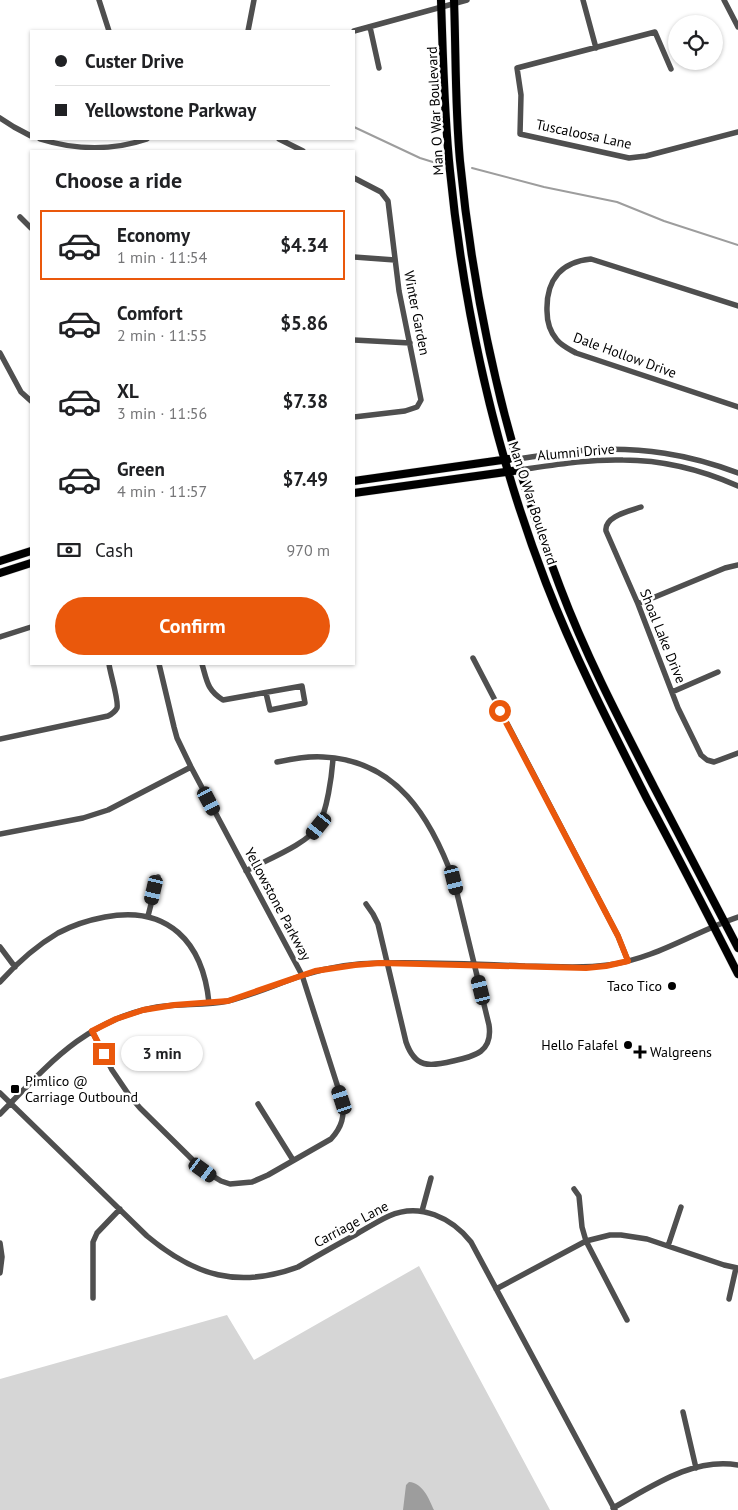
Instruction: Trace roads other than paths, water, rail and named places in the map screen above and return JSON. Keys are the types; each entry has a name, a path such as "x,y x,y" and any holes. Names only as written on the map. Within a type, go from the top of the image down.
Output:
{"main road":[{"name":"Man O War Boulevard","path":"454,2 456,107 470,244 492,362 516,458 556,578 594,668 738,948"},
{"name":"Man O War Boulevard","path":"441,3 448,144 458,240 481,368 508,472 546,583 585,675 738,974"},
{"name":"Alumni Drive","path":"355,481 516,458"},
{"name":"Alumni Drive","path":"355,493 520,470"},
{"path":"0,562 30,551"},
{"path":"0,573 30,563"}],"street":[{"path":"99,0 109,30"},
{"path":"248,30 254,0"},
{"path":"355,32 441,3 467,0"},
{"path":"583,0 596,48"},
{"path":"724,0 738,27"},
{"path":"370,27 379,68"},
{"name":"Tuscaloosa Lane","path":"668,60 655,32 517,68 521,95 520,134 629,158 646,156 738,132"},
{"path":"0,118 30,135"},
{"path":"44,140 88,150 123,146 143,140"},
{"path":"281,140 301,150"},
{"name":"Winter Garden","path":"355,179 381,192 387,198 390,207 395,260 421,396 419,405 413,409 355,418"},
{"path":"20,217 30,227"},
{"path":"355,257 395,260"},
{"name":"Dale Hollow Drive","path":"738,306 591,259 575,262 560,271 550,285 547,305 549,325 556,340 576,353 738,407"},
{"path":"355,340 410,343"},
{"path":"0,353 17,385 30,400"},
{"name":"Alumni Drive","path":"516,458 588,450 644,450 691,458 738,473"},
{"name":"Alumni Drive","path":"520,470 603,460 642,461 683,467 738,486"},
{"name":"Shoal Lake Drive","path":"641,507 612,519 606,527 610,540 638,604 678,708 704,758 711,762 717,762 738,753"},
{"path":"638,604 725,568 738,565"},
{"path":"0,637 30,627"},
{"path":"473,658 618,936 628,961"},
{"path":"0,739 112,714 117,703 108,665"},
{"name":"Yellowstone Parkway","path":"92,1031 112,1070 129,1095 196,1163 213,1177 230,1184 252,1182 268,1175 331,1139 341,1124 344,1110 342,1100 302,975 191,767 174,728 159,665"},
{"path":"202,665 209,688 223,700 302,686 306,703 270,710 266,693"},
{"path":"672,692 718,672"},
{"path":"277,762 311,757 353,761 386,776 401,788 415,804 431,831 451,873 475,964 489,1025 490,1038 478,1054 436,1066 429,1066 417,1060 409,1051 378,924 366,904"},
{"path":"246,871 303,841 319,826 333,758"},
{"path":"0,834 94,815 191,767"},
{"path":"148,916 158,877"},
{"path":"0,982 39,945 59,933 79,924 115,915 129,914 148,916 172,926 187,942 200,964 208,990 209,1003"},
{"path":"0,1114 58,1055 92,1031 116,1019 143,1010 174,1005 228,1001 315,971 355,965 387,963 586,968 606,966 628,961 668,947 713,926 738,917"},
{"path":"0,946 15,967"},
{"name":"Carriage Lane","path":"0,1093 159,1245 187,1264 201,1270 230,1276 265,1276 298,1266 389,1216 402,1212 422,1211 435,1214 447,1220 463,1232 471,1242 614,1509"},
{"path":"258,1104 292,1160"},
{"path":"422,1211 431,1178"},
{"path":"574,1190 579,1196 582,1227 586,1241 627,1320"},
{"path":"668,1246 681,1207"},
{"path":"93,1298 92,1242 97,1233 120,1209"},
{"path":"496,1289 586,1241 621,1234 635,1236 737,1268 729,1299"},
{"path":"0,1242 2,1257 0,1273"},
{"path":"683,1412 696,1468"},
{"path":"614,1509 672,1476 696,1468 718,1464 738,1465"}],"waterway":[{"path":"355,127 420,158 436,163"},
{"path":"472,168 544,187 617,202 664,221 738,245"}],"place":[{"name":"Taco Tico","path":"672,986"},
{"name":"Hello Falafel","path":"628,1045"},
{"name":"Walgreens","path":"640,1052"},
{"name":"Pimlico @ Carriage Outbound","path":"15,1089"}]}
